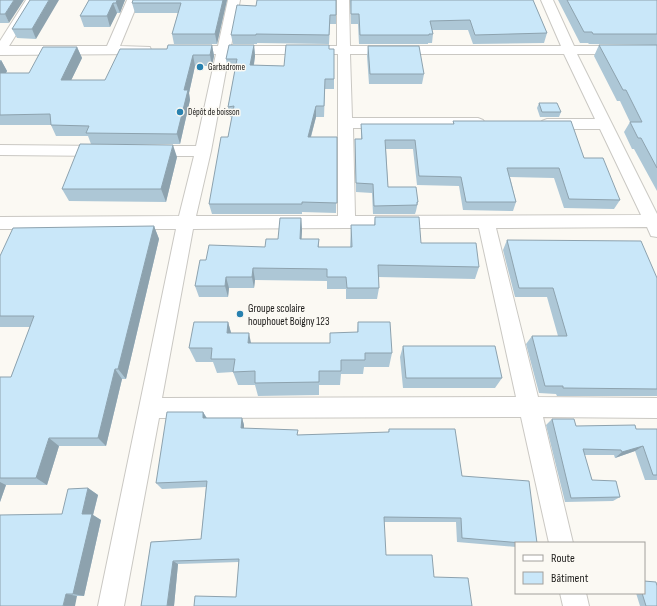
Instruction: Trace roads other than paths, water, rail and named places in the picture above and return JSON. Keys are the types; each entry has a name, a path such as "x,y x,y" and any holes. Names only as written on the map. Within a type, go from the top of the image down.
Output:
{"street":[{"path":"0,50 32,0"},
{"path":"112,50 133,0"},
{"path":"112,606 186,222 203,152 234,0"},
{"path":"343,0 347,222"},
{"path":"0,223 486,221 655,226 569,50 547,0"},
{"path":"0,50 160,50"},
{"path":"176,50 657,50"},
{"path":"345,123 495,124"},
{"path":"535,124 606,124"},
{"path":"0,150 117,151"},
{"path":"133,151 203,152"},
{"path":"486,221 561,542"},
{"path":"11,242 19,223"},
{"path":"150,408 657,408"},
{"path":"573,594 576,606"}],"place":[{"name":"Garbadrome","path":"200,67"},
{"name":"Dépôt de boisson","path":"180,112"},
{"name":"Groupe scolaire houphouet Boigny 123","path":"240,314"}]}
